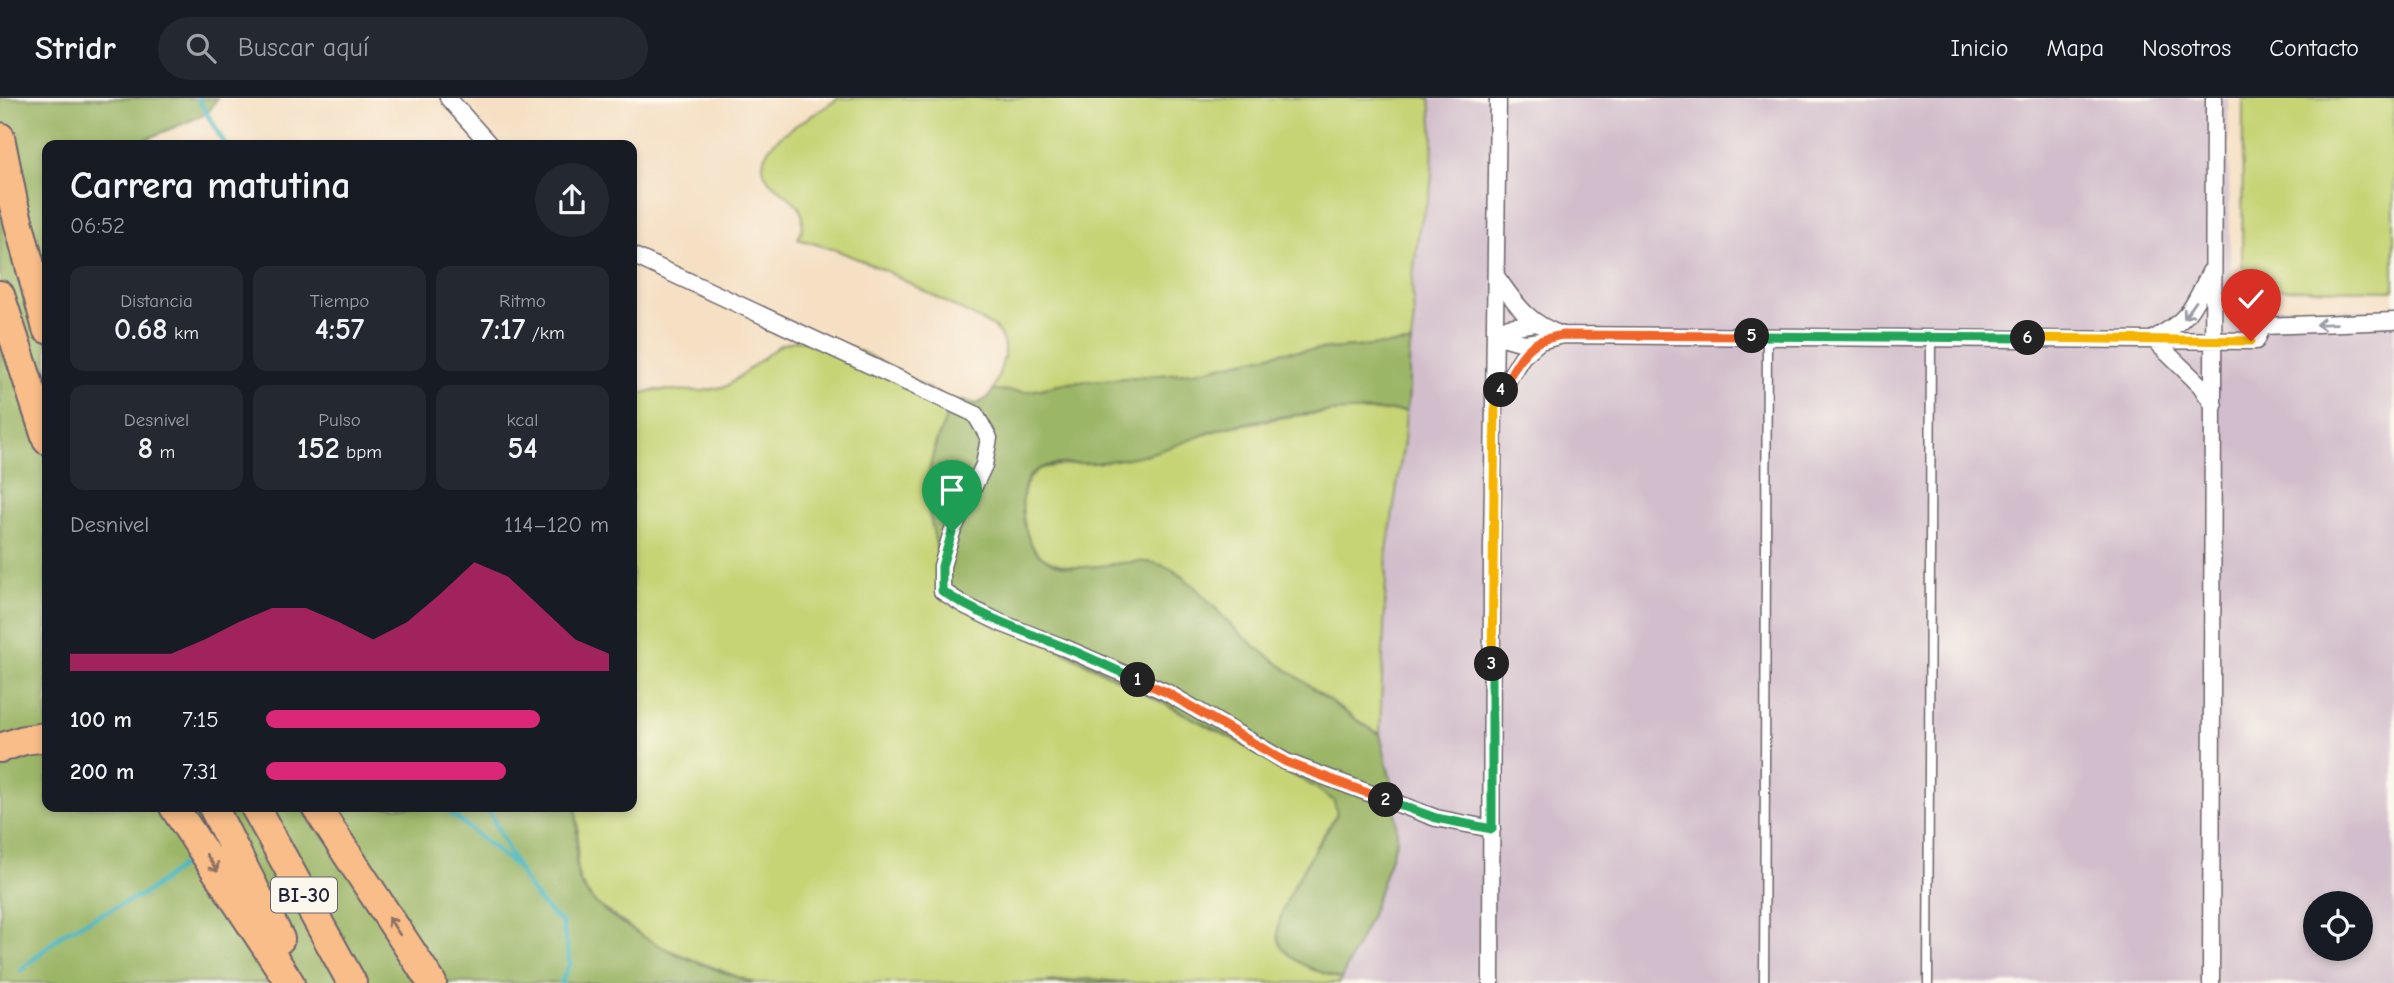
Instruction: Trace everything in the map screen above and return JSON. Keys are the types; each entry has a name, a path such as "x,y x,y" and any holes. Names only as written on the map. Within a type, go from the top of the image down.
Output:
{"highway":[{"path":"0,119 42,250"},
{"path":"0,136 13,202 42,310"},
{"path":"0,295 42,425"},
{"path":"0,748 42,738"},
{"path":"177,812 290,983"},
{"name":"BI-30","path":"216,812 302,983"},
{"name":"BI-30","path":"258,812 352,983"},
{"path":"319,812 432,983"}],"street":[{"path":"448,98 486,140"},
{"path":"1491,983 1498,98"},
{"path":"2211,983 2214,98"},
{"path":"637,257 975,414 989,438 984,465 952,532 942,566 942,591 1003,624 1166,692 1286,762 1436,818 1492,829"},
{"path":"2152,339 2175,327 2190,313 2213,267"},
{"path":"1496,276 1522,312 1535,323 1562,335"},
{"path":"1495,335 1524,343 1562,335 2256,341 2263,326 2394,321"},
{"path":"1495,335 1509,327 1535,323"},
{"path":"2152,339 2200,385 2214,406"},
{"path":"1495,401 1522,357 1539,341"}],"lane":[{"path":"1764,983 1767,336"},
{"path":"1928,983 1931,337"}],"shaded area":[{"path":"1430,98 2228,98 2231,306 2394,311 2394,983 1339,983 1371,915 1397,839 1395,799 1380,734 1383,618 1387,551 1411,381 1408,358 1411,343 1412,285 1433,137"}],"green space":[{"path":"0,98 217,98 210,110 201,116 144,140 42,140 42,812 576,812 577,873 586,893 594,902 630,929 664,948 754,983 0,983"},
{"path":"838,98 1430,98 1432,174 1430,194 1419,228 1412,285 1414,316 1411,343 1284,352 1194,372 1068,383 1026,392 993,390 1004,357 1003,342 994,327 882,269 836,250 798,239 803,224 802,213 790,197 766,177 763,167 765,156 781,136"},
{"path":"2243,98 2394,98 2394,290 2259,289 2249,281 2242,265"},
{"path":"797,340 839,344 862,352 953,402 935,444 928,484 929,509 941,571 972,605 1231,738 1334,801 1337,814 1294,888 1284,950 1311,969 1341,979 1339,983 1129,983 1091,979 1031,983 754,983 655,945 593,901 580,881 577,870 576,812 637,812 637,394 657,390 703,391 727,386 780,345"},
{"path":"1411,343 1406,411 1338,411 1271,418 1227,427 1141,455 1095,463 1047,466 1027,479 1022,499 1024,523 1031,544 1050,561 1065,566 1082,567 1133,562 1164,566 1195,587 1238,632 1261,651 1380,734 1395,799 1397,839 1371,915 1341,979 1308,967 1293,958 1281,945 1278,932 1281,917 1297,879 1337,814 1334,801 1231,738 941,587 939,558 929,512 928,483 937,441 953,402 977,404 989,397 993,390 1026,392 1068,383 1194,372 1284,352"},
{"path":"1343,411 1406,411 1387,551 1380,734 1253,645 1176,572 1161,566 1087,568 1059,564 1038,553 1027,534 1023,521 1023,496 1026,484 1041,468 1148,454 1224,428 1293,416"},
{"path":"1091,979 1129,983 1031,983"}],"waterway":[{"path":"198,98 222,140"},
{"path":"449,812 514,865"},
{"path":"489,812 527,884 537,899 562,922 570,963 561,983"},
{"path":"21,970 65,932 149,891 185,863"}],"route":[{"path":"952,532 942,566 942,591 964,605 1166,692 1286,762 1436,818 1492,829 1495,401 1522,357 1539,341 1573,334 2251,341"}]}
